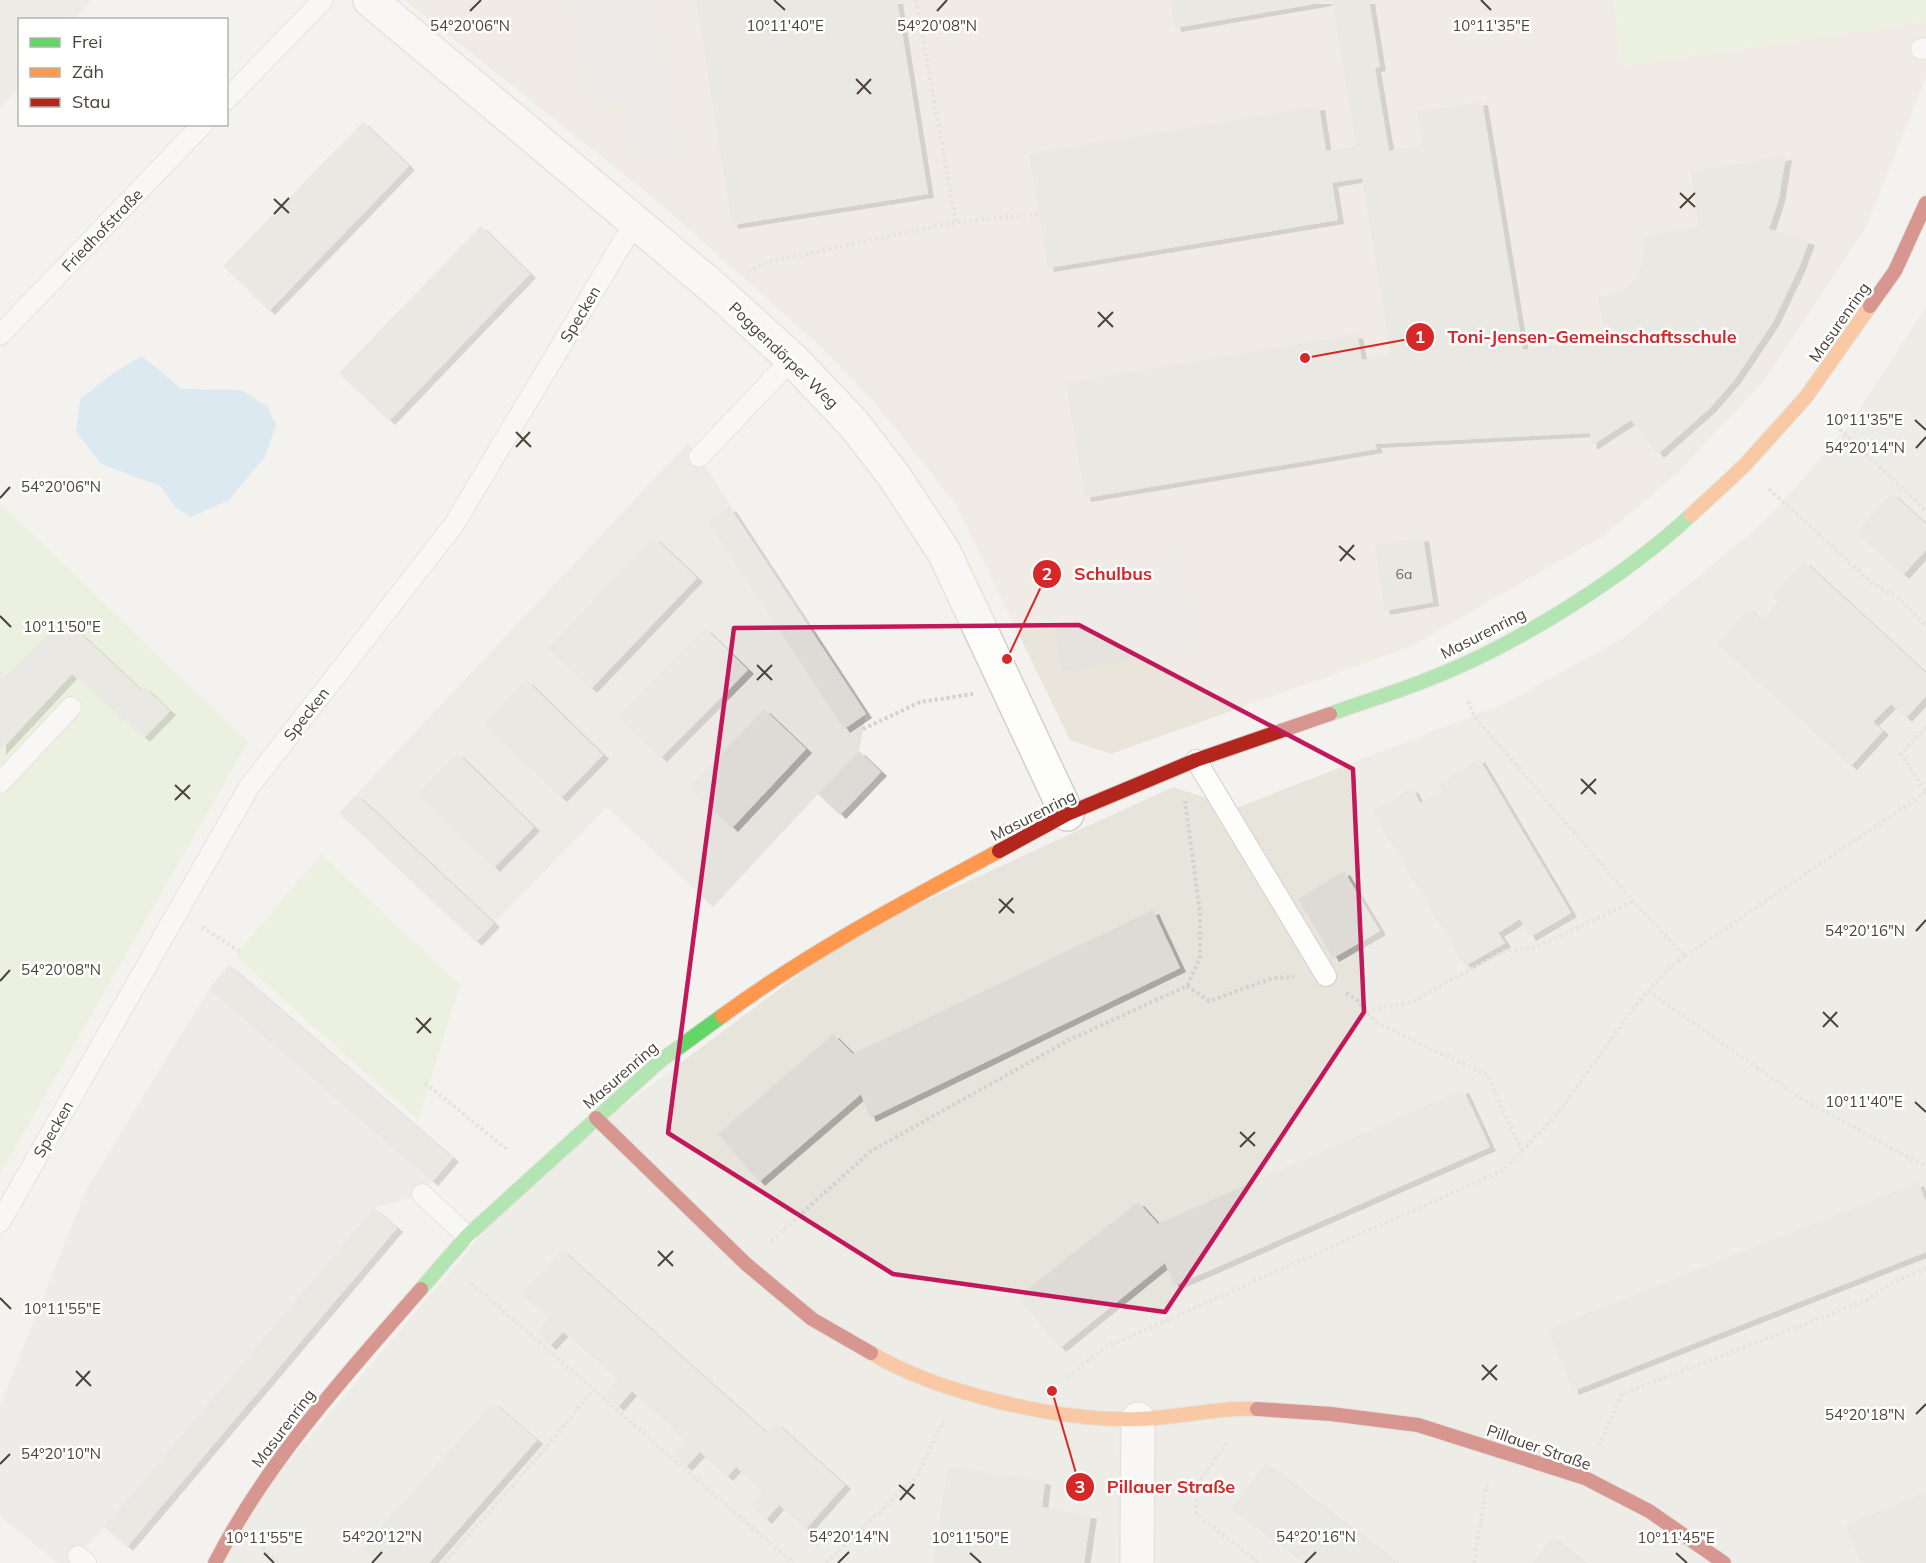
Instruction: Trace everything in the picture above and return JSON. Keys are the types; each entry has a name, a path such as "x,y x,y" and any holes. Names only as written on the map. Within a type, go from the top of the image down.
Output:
{"street":[{"name":"Poggendörper Weg","path":"370,0 715,289 792,359 853,423 894,476 944,552 1067,814"},
{"name":"Masurenring","path":"215,1563 235,1524 302,1426 467,1236 660,1061 758,989 852,930 1067,814 1188,763 1402,690 1512,640 1596,588 1677,528 1744,466 1806,397 1895,272 1926,203"},
{"name":"Pillauer Straße","path":"596,1118 746,1264 812,1319 882,1360 958,1390 1057,1413 1138,1419 1237,1408 1331,1414 1418,1425 1585,1478 1648,1511 1724,1563"},
{"path":"1137,1563 1138,1419"}],"lane":[{"path":"228,98 323,0"},
{"name":"Friedhofstraße","path":"0,335 201,126"},
{"name":"Specken","path":"0,1222 249,787 453,526 635,222"},
{"path":"699,457 792,359"},
{"path":"0,783 71,707"},
{"path":"1188,763 1326,976"},
{"path":"422,1194 467,1236"}],"path":[{"path":"916,0 956,222"},
{"path":"715,289 768,262 956,222 1039,214"},
{"path":"1806,397 1926,511"},
{"path":"1744,466 1872,583 1898,597 1926,626"},
{"path":"1455,667 1474,716 1633,901 1685,956"},
{"path":"863,729 921,702 1007,690"},
{"path":"1068,1377 1100,1350 1504,1170 1523,1153 1559,1112 1648,991 1665,972 1685,956 1926,792 1900,754 1926,727"},
{"path":"746,1264 871,1151 1069,1040 1186,986 1200,958 1200,912 1188,763"},
{"path":"1366,1011 1411,1002 1507,950 1535,948 1633,901"},
{"path":"178,911 238,951"},
{"path":"1186,986 1209,1001 1273,978 1326,976 1377,1023 1487,1075 1523,1153"},
{"path":"1648,991 1802,1100 1926,1167"},
{"path":"425,1083 535,1172"},
{"path":"445,1261 592,1391 793,1563"},
{"path":"1585,1478 1622,1394 1866,1301 1895,1281 1926,1269"},
{"path":"826,1563 917,1476 958,1390"},
{"path":"444,1563 545,1449 592,1391"},
{"path":"1237,1408 1226,1446 1197,1484 1196,1514 1260,1563"},
{"path":"1474,1563 1488,1481 1498,1449"}],"highlighted area":[{"path":"1079,625 1353,769 1364,1012 1165,1312 893,1274 668,1133 734,628"}],"shaded area":[{"path":"0,0 92,0 76,18 18,18 18,87 0,109"},
{"path":"404,0 1614,0 1621,66 1926,22 1926,77 1866,227 1766,378 1680,471 1605,535 1412,646 1111,754 1070,740 956,505 876,404 810,337 651,196"},
{"path":"569,0 653,0 683,154 633,164 620,100 590,106"},
{"path":"1926,307 1926,1563 215,1563 235,1524 535,1172 853,934 1173,787 1236,808 1506,703 1626,636 1764,522 1848,427"},
{"path":"688,443 866,714 859,751 840,815 818,794 713,907 607,807 476,942 339,813"},
{"path":"1183,554 1200,647 1062,672 1046,579"},
{"path":"209,989 432,1182 422,1194 374,1208 72,1563 57,1563 0,1516 0,1406 86,1190"}],"green space":[{"path":"1614,0 1926,0 1926,22 1621,66"},
{"path":"0,503 248,742 0,1174"},
{"path":"321,854 460,985 418,1120 235,956"}],"water":[{"path":"142,356 182,389 241,390 267,406 276,425 265,457 229,500 191,517 175,507 160,486 101,464 76,432 80,399 112,374"}],"building":[{"path":"696,0 897,0 928,194 732,225"},
{"path":"1170,0 1369,0 1380,67 1375,68 1389,151 1423,145 1417,112 1482,101 1523,350 1605,336 1598,296 1613,294 1626,288 1636,277 1642,265 1644,250 1641,236 1699,227 1691,171 1786,156 1779,198 1769,229 1809,241 1799,268 1773,322 1735,379 1710,408 1658,454 1631,420 1591,446 1590,433 1375,444 1377,449 1085,498 1066,383 1357,334 1362,360 1391,355 1362,178 1332,183 1338,220 1048,268 1029,154 1319,106 1326,151 1356,146 1332,1 1175,28"},
{"path":"363,122 409,166 269,311 223,266"},
{"path":"481,226 530,274 389,421 339,373"},
{"path":"1892,493 1926,524 1926,550 1903,575 1856,532"},
{"path":"730,507 866,714 844,729 708,522"},
{"path":"654,537 697,578 591,689 548,648"},
{"path":"1423,537 1433,602 1384,611 1375,545"},
{"path":"1804,561 1926,673 1926,696 1906,718 1891,704 1873,722 1883,731 1851,766 1717,644 1749,609 1762,620 1779,602 1772,596"},
{"path":"64,618 141,690 144,687 170,711 144,738 72,674 0,751 0,670 6,676"},
{"path":"705,628 748,670 661,758 618,717"},
{"path":"526,680 603,755 561,798 484,724"},
{"path":"764,709 806,749 732,828 689,788"},
{"path":"859,751 881,772 840,815 818,794"},
{"path":"457,753 534,827 494,868 417,794"},
{"path":"1479,758 1571,913 1530,937 1520,919 1498,933 1505,943 1465,966 1372,811 1412,788 1420,803 1443,790 1439,784"},
{"path":"357,795 494,923 476,942 339,813"},
{"path":"1344,871 1380,931 1333,958 1298,899"},
{"path":"1153,910 1180,968 870,1118 861,1094 759,1182 718,1134 833,1034 853,1054"},
{"path":"229,965 453,1158 432,1182 209,989"},
{"path":"1463,1089 1490,1147 1174,1286 1165,1263 1060,1348 1018,1297 1138,1202 1158,1224"},
{"path":"1918,1182 1926,1202 1926,1252 1573,1391 1548,1329"},
{"path":"374,1208 397,1228 127,1547 104,1527"},
{"path":"562,1250 767,1433 776,1423 845,1485 806,1529 779,1505 766,1520 751,1506 763,1492 736,1467 727,1477 700,1452 686,1467 672,1454 685,1440 632,1391 618,1407 604,1394 618,1379 563,1332 550,1346 536,1333 549,1318 521,1294"},
{"path":"493,1402 537,1440 429,1563 379,1563 362,1548"},
{"path":"1266,1463 1398,1563 1304,1563 1231,1509"},
{"path":"948,1467 1045,1481 1042,1507 1091,1515 1084,1563 933,1563"},
{"path":"1926,1492 1926,1563 1861,1563 1846,1525"},
{"path":"1552,1537 1586,1563 1533,1563"}],"traffic: fast":[{"path":"1330,714 1429,679 1462,665 1532,629 1601,586 1664,539 1691,515"},
{"path":"421,1289 467,1236 660,1061 722,1016"}],"traffic: slow":[{"path":"1691,515 1744,466 1806,397 1870,306"},
{"path":"722,1016 823,949 999,851"},
{"path":"871,1353 930,1381 965,1392 1001,1402 1074,1416 1139,1419 1257,1409"}],"traffic: jam":[{"path":"1870,306 1895,271 1926,203"},
{"path":"999,851 1067,814 1196,760 1330,714"},
{"path":"596,1118 746,1264 812,1319 871,1353"},
{"path":"215,1563 236,1525 283,1454 336,1387 421,1289"},
{"path":"1257,1409 1331,1414 1418,1425 1585,1478 1649,1511 1724,1563"}],"place":[{"name":"Toni-Jensen-Gemeinschaftsschule","path":"1305,358"},
{"name":"Schulbus","path":"1007,659"},
{"name":"Pillauer Straße","path":"1052,1391"}]}
